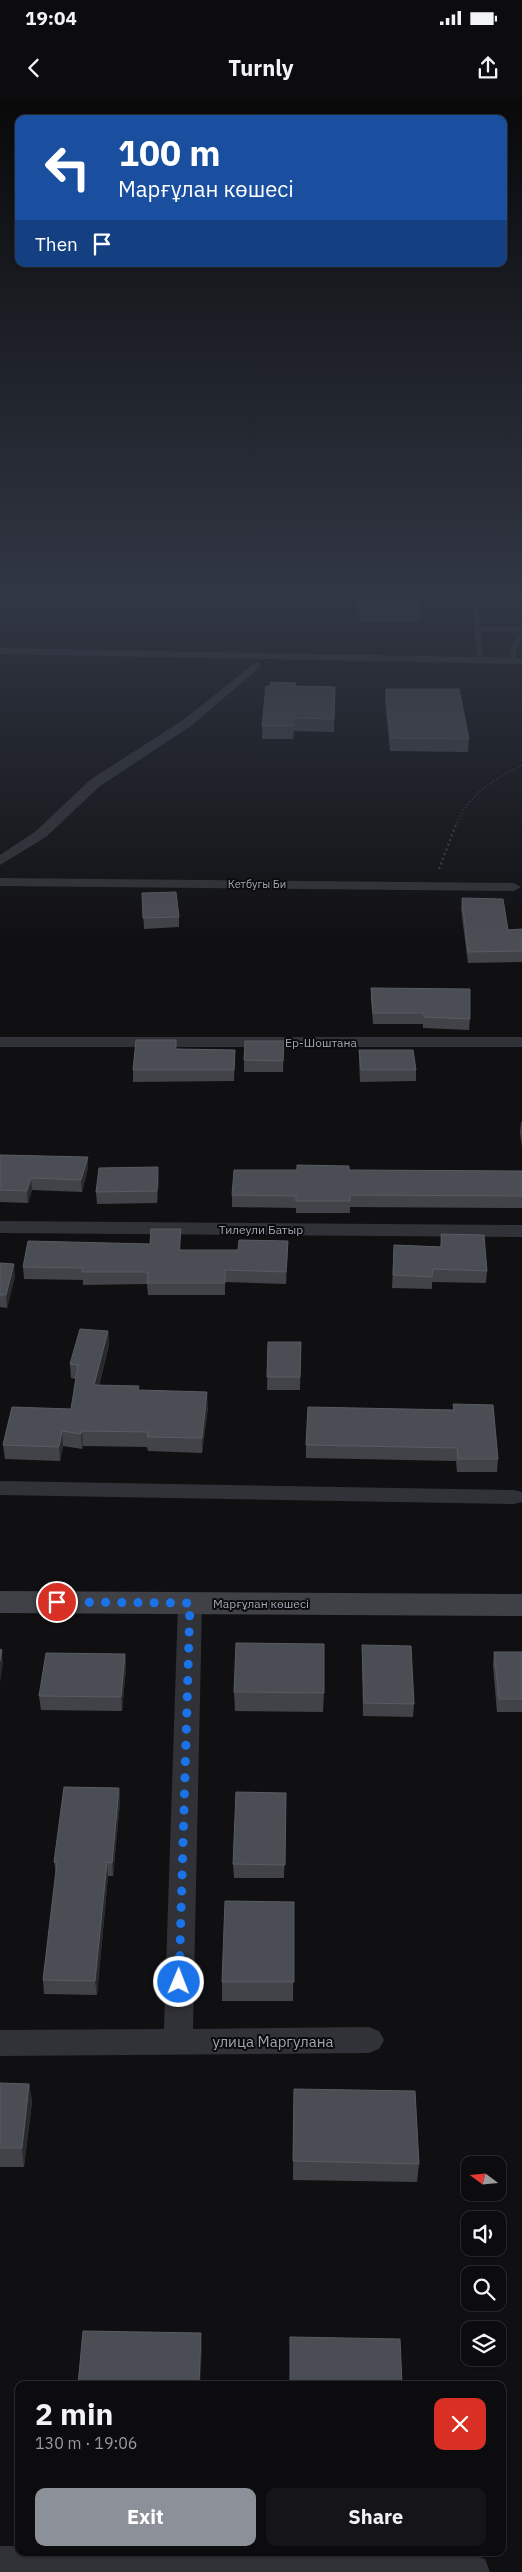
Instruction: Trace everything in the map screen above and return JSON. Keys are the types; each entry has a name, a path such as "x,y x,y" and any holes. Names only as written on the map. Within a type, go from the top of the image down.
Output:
{"main road":[{"name":"Марғұлан көшесі","path":"0,1602 522,1605"}],"street":[{"path":"0,861 41,834 95,783 187,723 203,709"},
{"name":"Кетбугы Би","path":"0,882 514,887"},
{"name":"Ер-Шоштана","path":"0,1042 522,1042"},
{"name":"Тилеули Батыр","path":"0,1226 522,1231"},
{"path":"0,1488 514,1497"},
{"path":"178,2041 190,1603"},
{"name":"улица Маргулана","path":"0,2043 368,2040"},
{"path":"19,2567 472,2572"}],"path":[{"path":"432,885 461,812 486,785 522,765"}],"building":[{"path":"264,709 334,709 334,719 294,718 293,726 262,726"},
{"path":"388,709 463,709 469,739 391,738"},
{"path":"176,892 179,917 143,918 142,893"},
{"path":"462,898 503,899 508,930 522,929 522,951 468,952"},
{"path":"371,988 470,989 470,1019 424,1017 424,1013 373,1013"},
{"path":"136,1040 176,1040 176,1049 235,1050 234,1070 133,1070"},
{"path":"245,1041 284,1041 283,1061 244,1060"},
{"path":"359,1050 413,1050 416,1070 361,1070"},
{"path":"0,1155 88,1157 81,1180 31,1178 27,1191 0,1190"},
{"path":"297,1165 349,1166 349,1170 522,1171 522,1196 350,1195 350,1201 296,1201 296,1196 232,1195 234,1170 297,1170"},
{"path":"158,1167 157,1191 96,1192 99,1168"},
{"path":"151,1229 181,1229 179,1250 238,1250 239,1240 288,1241 286,1272 225,1270 225,1283 147,1283 148,1272 82,1272 83,1268 23,1267 28,1241 150,1244"},
{"path":"441,1234 484,1235 487,1271 433,1269 432,1277 393,1275 394,1245 442,1247"},
{"path":"0,1263 14,1264 6,1295 0,1295"},
{"path":"80,1329 108,1331 94,1385 139,1386 138,1390 207,1392 202,1438 147,1437 148,1432 82,1431 81,1434 62,1431 59,1447 3,1445 12,1407 71,1409 78,1365 70,1364"},
{"path":"268,1342 301,1342 300,1377 267,1377"},
{"path":"453,1404 493,1405 498,1459 458,1459 457,1448 306,1445 308,1407 454,1410"},
{"path":"236,1643 324,1644 324,1693 234,1692"},
{"path":"362,1645 411,1646 414,1704 364,1703"},
{"path":"494,1652 522,1652 522,1699 499,1699"},
{"path":"46,1653 125,1654 121,1697 39,1696"},
{"path":"64,1787 119,1788 112,1863 107,1862 95,1981 43,1980 57,1862 54,1862"},
{"path":"236,1792 286,1793 285,1865 233,1864"},
{"path":"225,1901 294,1902 294,1982 222,1982"},
{"path":"0,2083 29,2084 22,2148 0,2148"},
{"path":"294,2089 415,2091 419,2164 293,2161"},
{"path":"83,2331 201,2333 199,2381 78,2381"},
{"path":"290,2337 400,2339 402,2381 290,2381"}],"route":[{"path":"57,1602 190,1603 179,1982"}]}
